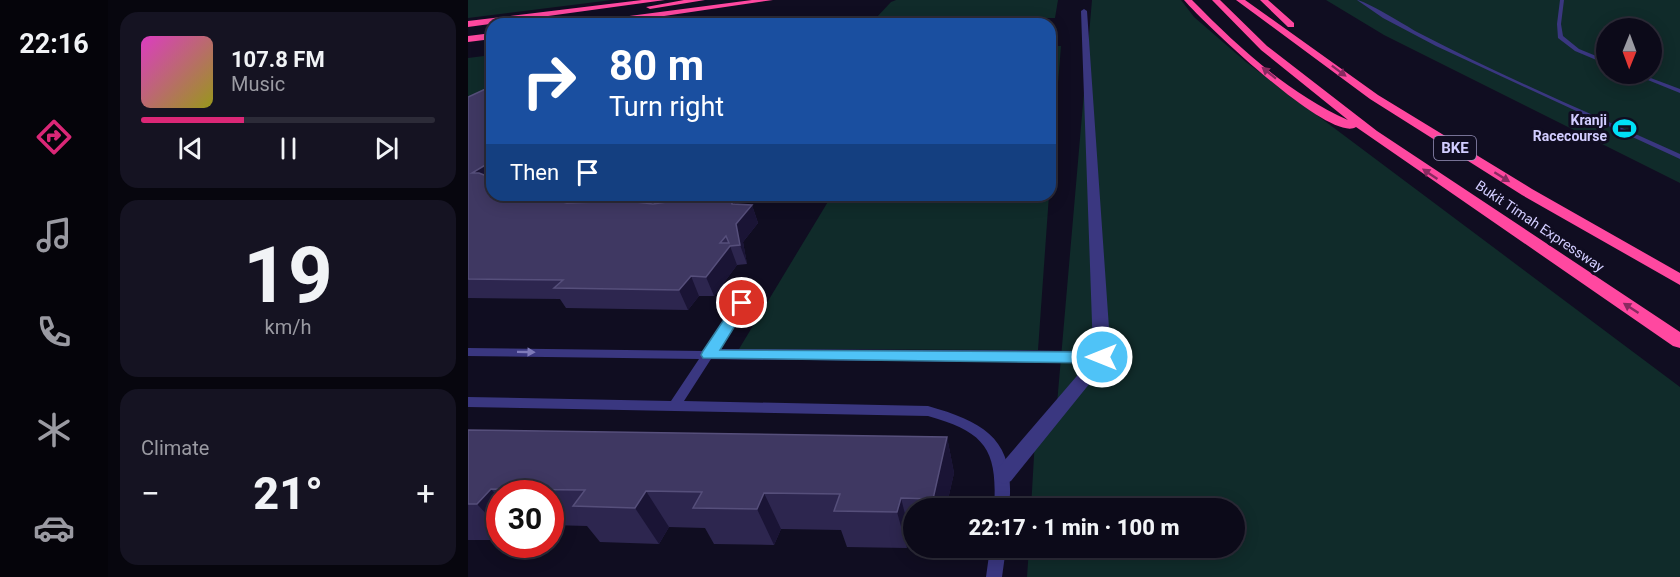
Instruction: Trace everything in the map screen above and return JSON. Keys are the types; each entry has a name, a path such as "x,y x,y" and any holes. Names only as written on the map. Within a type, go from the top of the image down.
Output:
{"highway":[{"path":"529,18 632,0"},
{"path":"536,18 661,0"},
{"path":"567,18 701,0"},
{"path":"636,18 769,0"},
{"path":"1188,0 1243,52 1308,104 1343,123 1372,134"},
{"name":"Bukit Timah Expressway","path":"1216,0 1264,48 1372,134 1680,341"},
{"name":"Bukit Timah Expressway","path":"1240,0 1374,97 1487,168 1680,280"},
{"path":"1263,0 1308,38 1320,57"},
{"path":"468,24 486,24"},
{"path":"468,31 486,26"},
{"path":"468,39 486,37"}],"street":[{"path":"1004,475 1102,357 1084,11"},
{"path":"708,355 1102,357"}],"lane":[{"path":"1359,0 1385,17 1438,45 1680,157"},
{"path":"1562,0 1560,37 1577,50 1596,58"},
{"path":"1662,84 1680,91"},
{"path":"675,405 742,303"},
{"path":"468,352 708,355"},
{"path":"468,402 928,411 956,418 976,428 990,442 997,453 1004,475 1003,498"},
{"path":"994,577 997,558"}],"green space":[{"path":"468,0 612,0 468,18"},
{"path":"896,0 1058,0 1055,18 876,18 891,2"},
{"path":"1092,0 1181,0 1194,17 1246,62 1680,387 1680,577 1027,577 1028,558 1245,558 1245,498 1032,498 1035,439 1057,404"},
{"name":"Kranji Racecourse","path":"1326,0 1680,0 1680,183 1384,35"},
{"path":"1056,46 1061,46 1056,108"},
{"path":"486,56 486,97 468,106 468,58"},
{"path":"828,201 1049,201 1038,350 739,349"}],"building":[{"path":"486,89 486,165 472,173 486,176 486,201 567,203 627,201 653,204 674,201 732,201 732,204 752,205 736,224 740,245 730,246 706,277 691,276 679,290 554,288 563,280 468,279 468,97","holes":["726,236 729,243 720,243"]},
{"path":"468,430 947,437 933,498 901,498 897,512 834,511 840,494 764,493 757,509 693,508 702,492 646,491 635,508 573,506 585,490 564,490 564,480 486,480 486,494 477,504 468,504"}],"place":[{"name":"Kranji Racecourse","path":"1625,128"}],"route":[{"path":"742,303 708,355 1102,357"}]}
